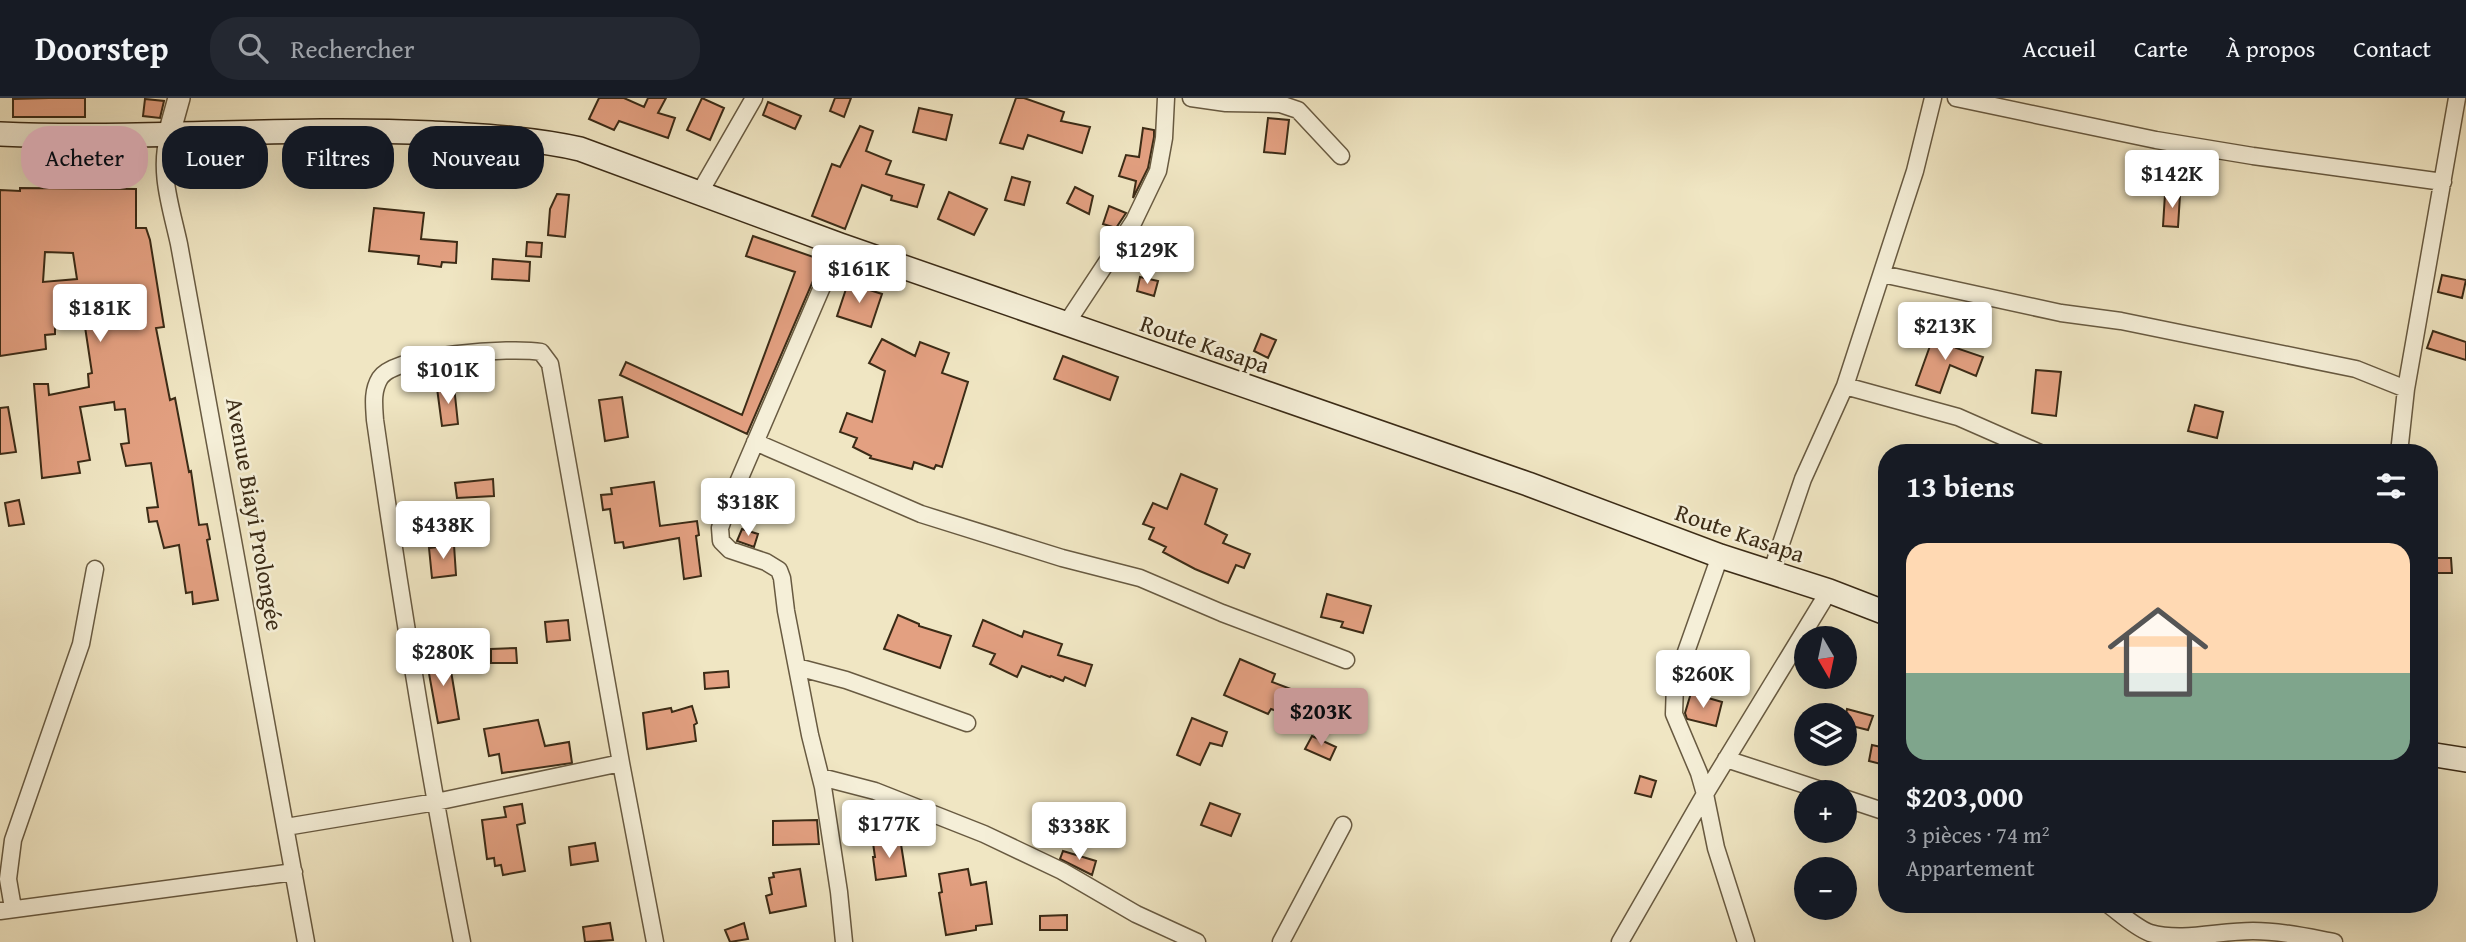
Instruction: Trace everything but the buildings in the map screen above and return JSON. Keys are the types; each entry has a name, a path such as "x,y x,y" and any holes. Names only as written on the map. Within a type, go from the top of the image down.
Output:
{"main road":[{"name":"Route Kasapa","path":"268,132 369,130 508,137 551,142 580,149 840,245 1515,480 1720,556 1878,610"},
{"name":"Route Kasapa","path":"0,134 162,134"},
{"path":"2438,755 2466,760"}],"street":[{"name":"Avenue Biayi Prolongée","path":"171,126 179,98"},
{"path":"700,192 754,98"},
{"path":"1066,324 1134,221 1158,171 1164,138 1166,98"},
{"path":"1191,98 1226,103 1280,104 1298,110 1341,156"},
{"path":"1770,572 1803,479 1845,387 1915,171 1933,98"},
{"path":"1956,98 2168,142 2443,182"},
{"path":"2400,444 2406,388 2457,98"},
{"name":"Avenue Biayi Prolongée","path":"166,189 179,244 306,942"},
{"path":"840,245 720,528 722,541 730,550 766,562 779,570 821,777 844,942"},
{"path":"1882,274 2061,313 2121,321 2356,369 2406,388"},
{"path":"462,942 415,688 375,420 374,392 381,376 397,365 424,358 524,348 541,352 550,364 655,942"},
{"path":"1845,387 1958,417 2020,444"},
{"path":"755,442 921,514 1062,558 1140,578 1222,614 1346,660"},
{"path":"1720,556 1675,683 1674,714 1699,773 1716,848 1746,942"},
{"path":"95,569 81,644 13,840 6,910 294,872"},
{"path":"1620,942 1705,794 1829,591"},
{"path":"797,667 846,680 967,723"},
{"path":"1727,759 1794,781"},
{"path":"286,827 436,802 621,763"},
{"path":"821,777 875,790 984,834 1062,871 1136,914 1197,942"},
{"path":"1857,802 1878,809"},
{"path":"1281,942 1343,825"},
{"path":"2121,913 2148,932 2161,936 2192,938 2255,931 2334,942"}]}
